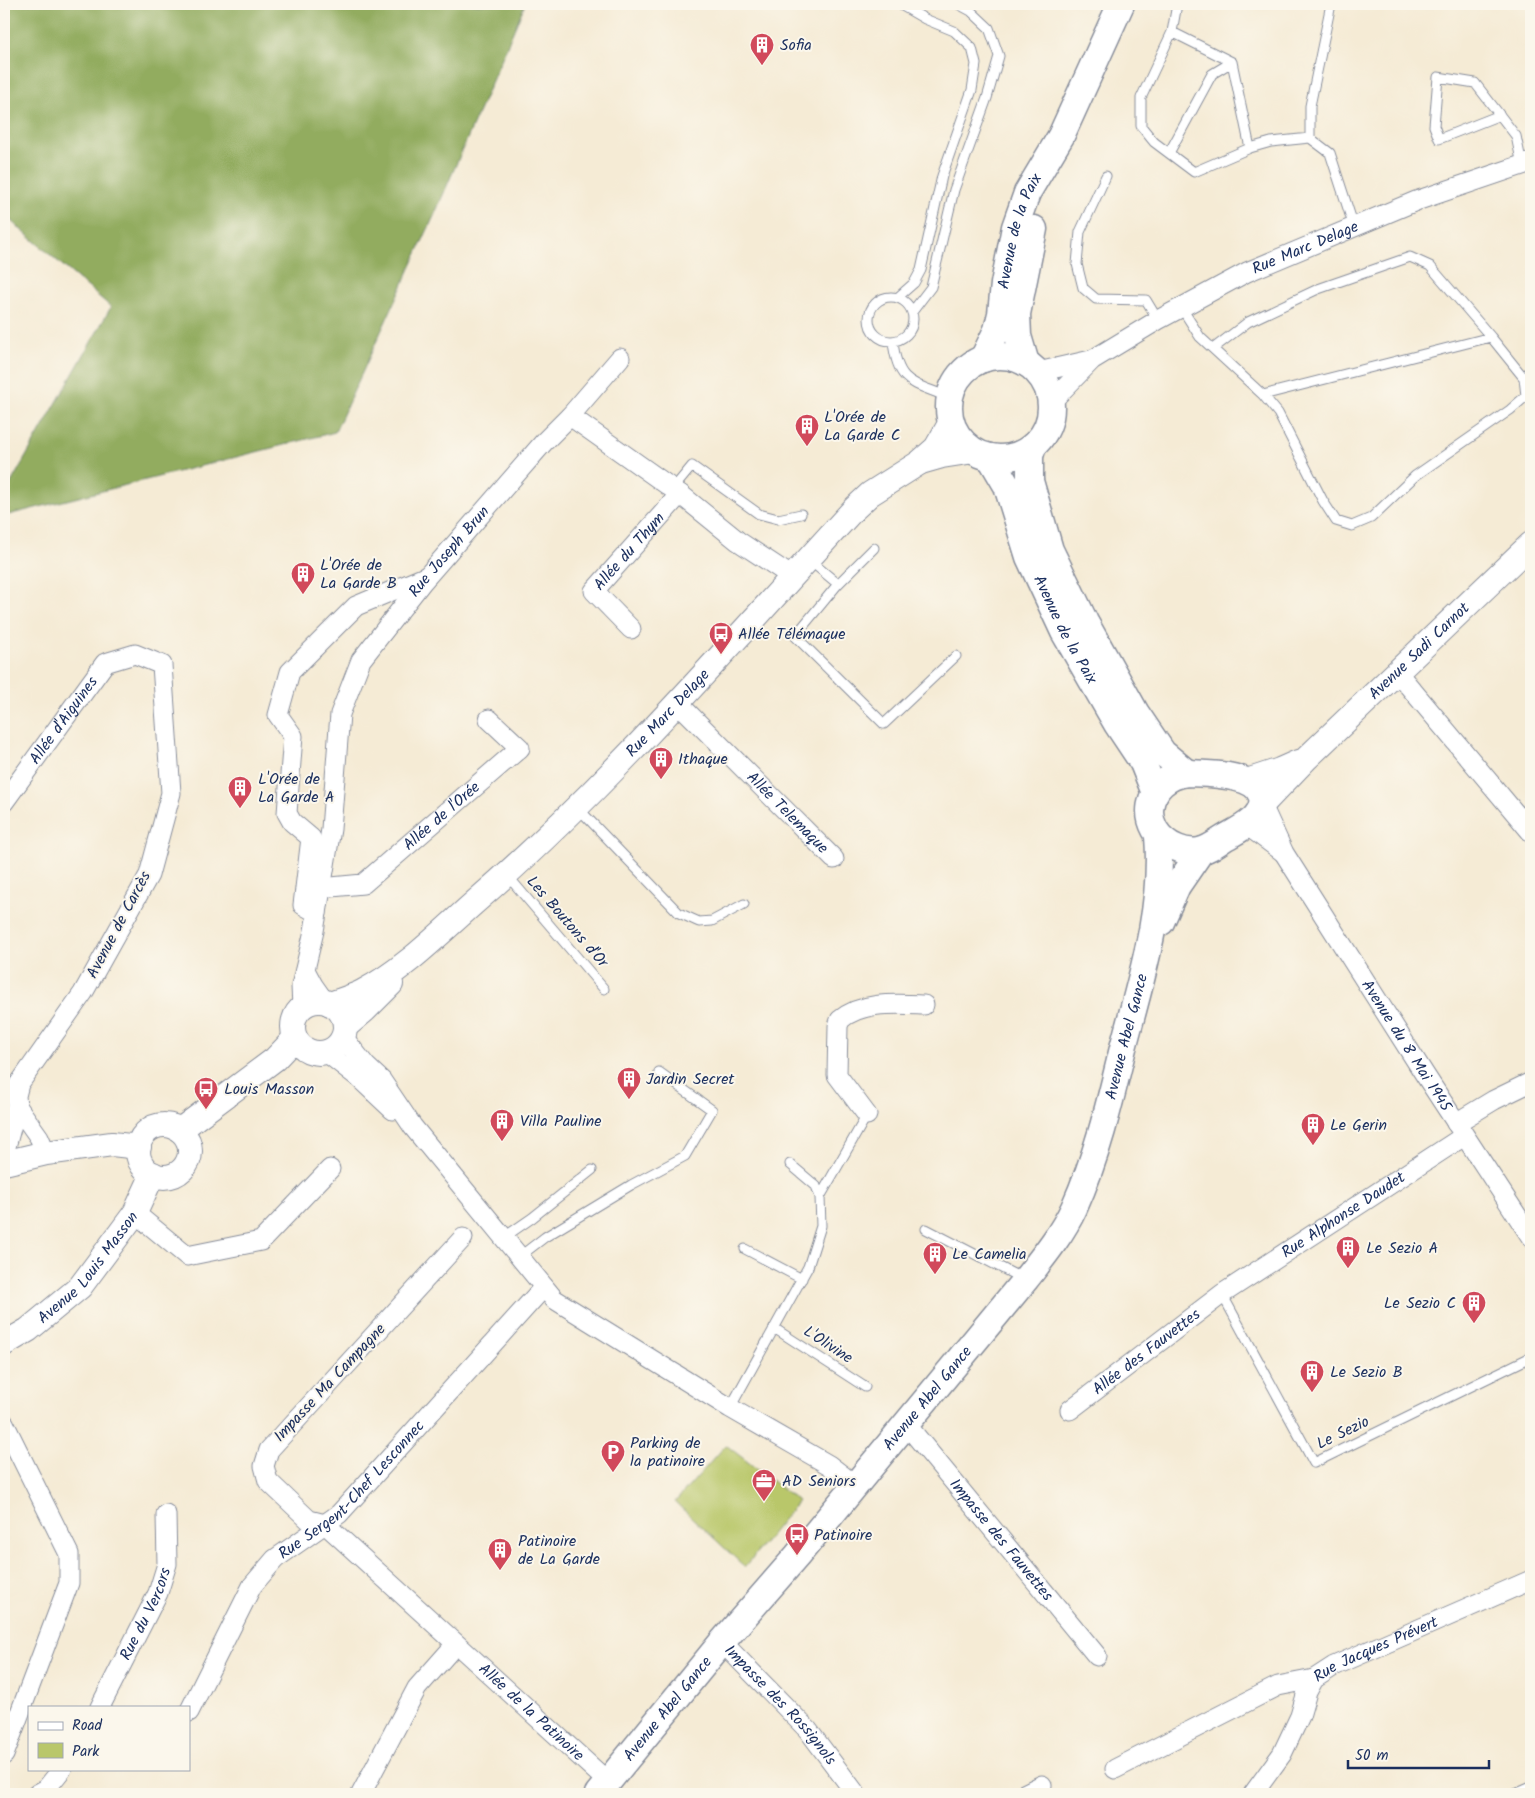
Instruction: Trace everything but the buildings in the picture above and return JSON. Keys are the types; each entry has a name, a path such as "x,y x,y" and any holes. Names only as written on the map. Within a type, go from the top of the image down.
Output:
{"main road":[{"name":"Avenue de la Paix","path":"983,359 997,330 1015,227 1027,193 1061,136 1121,4"},
{"name":"Avenue de la Paix","path":"1032,368 1018,336 1018,314 1032,234 1045,197 1061,136"},
{"path":"994,356 1016,358 1032,368 1049,391 1051,402 1050,418 1044,434 1033,446 1020,454 1005,457 982,454 964,443 956,433 951,410 954,385 962,373 972,364 994,356"},
{"name":"Avenue de la Paix","path":"1033,446 1030,462 1030,481 1054,558 1085,622 1136,712 1163,753 1187,773"},
{"name":"Avenue de la Paix","path":"982,454 1006,486 1029,558 1064,632 1117,724 1143,763 1155,794"},
{"path":"1187,773 1210,774 1247,781 1255,785 1260,791 1262,805 1259,812 1242,827 1201,851 1182,850 1166,843 1158,836 1151,824 1149,814 1155,794 1166,780 1187,773"},
{"name":"Avenue Abel Gance","path":"603,1788 722,1642 1025,1280 1054,1242 1074,1208 1090,1168 1105,1118 1150,945 1160,858 1158,836"},
{"name":"Avenue Abel Gance","path":"1150,945 1177,886 1201,851"}],"street":[{"name":"Rue Marc Delage","path":"1051,402 1092,360 1158,320 1247,272 1416,201 1527,164"},
{"name":"Rue Joseph Brun","path":"302,1008 301,986 317,913 331,829 340,714 361,660 427,576 620,358"},
{"name":"Rue Marc Delage","path":"1032,368 1092,360"},
{"name":"Rue Marc Delage","path":"328,1003 361,992 385,977 410,959 506,875 577,807 678,702 854,509 870,494 919,463 936,448 951,410"},
{"path":"570,416 676,492 738,541 791,576"},
{"name":"Rue Marc Delage","path":"919,463 942,456 982,454"},
{"name":"Allée du Thym","path":"631,629 594,591 676,492"},
{"name":"Avenue Sadi Carnot","path":"1262,805 1307,758 1531,544"},
{"path":"317,913 303,906 311,838 292,822 287,813 293,736 278,715 290,672 356,606 427,576"},
{"name":"Allée d'Aiguines","path":"4,802 105,663 134,654"},
{"name":"Avenue de Carcès","path":"5,1162 4,1154 17,1106 16,1096 20,1084 83,993 149,875 171,794 162,665 134,654"},
{"path":"1397,672 1531,832"},
{"name":"Allée Telemaque","path":"678,702 834,858"},
{"name":"Allée de l'Orée","path":"321,888 363,884 520,748 489,719"},
{"name":"Avenue Sadi Carnot","path":"1247,781 1280,770 1307,758"},
{"name":"Avenue du 8 Mai 1945","path":"1262,805 1284,853 1460,1129 1531,1236"},
{"name":"Avenue du 8 Mai 1945","path":"1242,827 1252,830 1284,853"},
{"name":"Rue Marc Delage","path":"338,1039 395,980 410,959"},
{"path":"305,970 313,985 328,1003 341,1013 338,1039 359,1078 413,1127 554,1299 730,1408 829,1464 855,1485"},
{"path":"328,1003 317,1001 302,1008 296,1014 293,1021 299,1043 318,1054 338,1039"},
{"path":"867,1115 837,1075 840,1020 851,1013 876,1005 924,1005"},
{"path":"184,1135 211,1119 282,1068 299,1043"},
{"name":"Rue Alphonse Daudet","path":"1222,1294 1460,1129 1494,1100 1531,1082"},
{"path":"17,1106 39,1136 46,1153"},
{"path":"166,1125 184,1135 190,1149 189,1158 179,1172 171,1176 162,1176 147,1170 142,1163 139,1148 145,1134 158,1126 166,1125"},
{"path":"5,1162 46,1153 112,1144 139,1148"},
{"path":"135,1213 187,1256 261,1241 330,1169"},
{"name":"Avenue Louis Masson","path":"4,1344 28,1330 80,1287 135,1213 153,1174"},
{"name":"Impasse Ma Campagne","path":"325,1524 309,1520 268,1480 264,1466 269,1450 463,1238"},
{"name":"Rue Sergent-Chef Lesconnec","path":"190,1710 252,1586 274,1559 340,1514 544,1287"},
{"name":"Allée des Fauvettes","path":"1070,1410 1222,1294"},
{"path":"4,1423 69,1554 69,1583 4,1755"},
{"name":"Impasse des Fauvettes","path":"906,1424 1097,1656"},
{"name":"Rue du Vercors","path":"101,1706 158,1593 167,1564 166,1514"},
{"name":"Allée de la Patinoire","path":"325,1524 456,1644 603,1788"},
{"name":"Rue Jacques Prévert","path":"1253,1794 1282,1754 1300,1716 1307,1692 1314,1679 1334,1666 1531,1580"},
{"name":"Impasse des Rossignols","path":"722,1642 808,1730 856,1794"},
{"path":"361,1794 418,1688 456,1644"},
{"path":"1115,1769 1278,1686 1314,1679"},
{"path":"37,1794 46,1789 61,1770"},
{"path":"1024,1794 1042,1785"}],"lane":[{"path":"897,298 914,283 921,270 942,176 972,90 976,64 972,48 954,31 925,19 898,4"},
{"path":"912,312 931,287 954,190 987,98 999,56 990,28 971,11 958,4"},
{"path":"1177,4 1172,32 1141,98 1141,126 1154,142 1194,172 1250,148 1272,142 1310,138 1330,153 1354,227"},
{"path":"1310,138 1310,106 1331,4"},
{"path":"1172,32 1232,62"},
{"path":"1232,62 1250,148"},
{"path":"1169,152 1212,74 1232,62"},
{"path":"1500,115 1439,139 1434,126 1438,77 1475,82 1516,136 1527,164"},
{"path":"1106,176 1080,232 1076,264 1083,288 1096,299 1146,300 1158,320"},
{"path":"1181,307 1200,336 1263,395 1278,413 1323,501 1336,521 1352,526 1372,518 1415,476 1510,410 1526,396 1524,378 1491,337 1430,266 1410,257 1318,289 1248,322 1214,348"},
{"path":"885,298 897,298 906,303 912,312 913,323 911,330 906,336 893,342 880,338 870,328 870,314 878,302 885,298"},
{"path":"1263,395 1491,337"},
{"path":"893,342 895,358 900,371 907,380 951,410"},
{"path":"676,492 692,466 760,514 778,518 800,514"},
{"path":"874,548 838,584 795,636 884,724 956,656"},
{"path":"808,559 838,584"},
{"path":"577,807 679,914 699,922 712,921 744,904"},
{"name":"Les Boutons d'Or","path":"506,875 604,989"},
{"path":"519,1257 545,1237 631,1184 685,1156 712,1110 659,1072"},
{"path":"820,1198 867,1115"},
{"path":"730,1408 808,1267 821,1226 820,1198 816,1186 790,1164"},
{"path":"503,1238 532,1218 592,1170"},
{"path":"926,1229 1025,1280"},
{"path":"745,1249 802,1279"},
{"name":"Le Sezio","path":"1222,1294 1314,1463 1531,1357"},
{"name":"L'Olivine","path":"774,1328 865,1387"},
{"path":"1515,1794 1531,1787"}],"green space":[{"path":"4,4 525,4 434,216 335,432 4,516 4,495 111,307 4,215"},
{"path":"726,1445 798,1501 745,1567 675,1502"}],"place":[{"name":"Sofia","path":"762,66"},
{"name":"L'Orée de La Garde C","path":"807,447"},
{"name":"L'Orée de La Garde B","path":"303,595"},
{"name":"Allée Télémaque","path":"721,655"},
{"name":"Ithaque","path":"661,780"},
{"name":"L'Orée de La Garde A","path":"240,809"},
{"name":"Jardin Secret","path":"629,1100"},
{"name":"Louis Masson","path":"206,1110"},
{"name":"Villa Pauline","path":"502,1142"},
{"name":"Le Gerin","path":"1313,1146"},
{"name":"Le Sezio A","path":"1348,1269"},
{"name":"Le Camelia","path":"935,1275"},
{"name":"Le Sezio C","path":"1474,1324"},
{"name":"Le Sezio B","path":"1312,1393"},
{"name":"Parking de la patinoire","path":"613,1473"},
{"name":"AD Seniors","path":"764,1502"},
{"name":"Patinoire","path":"797,1556"},
{"name":"Patinoire de La Garde","path":"500,1571"}]}
